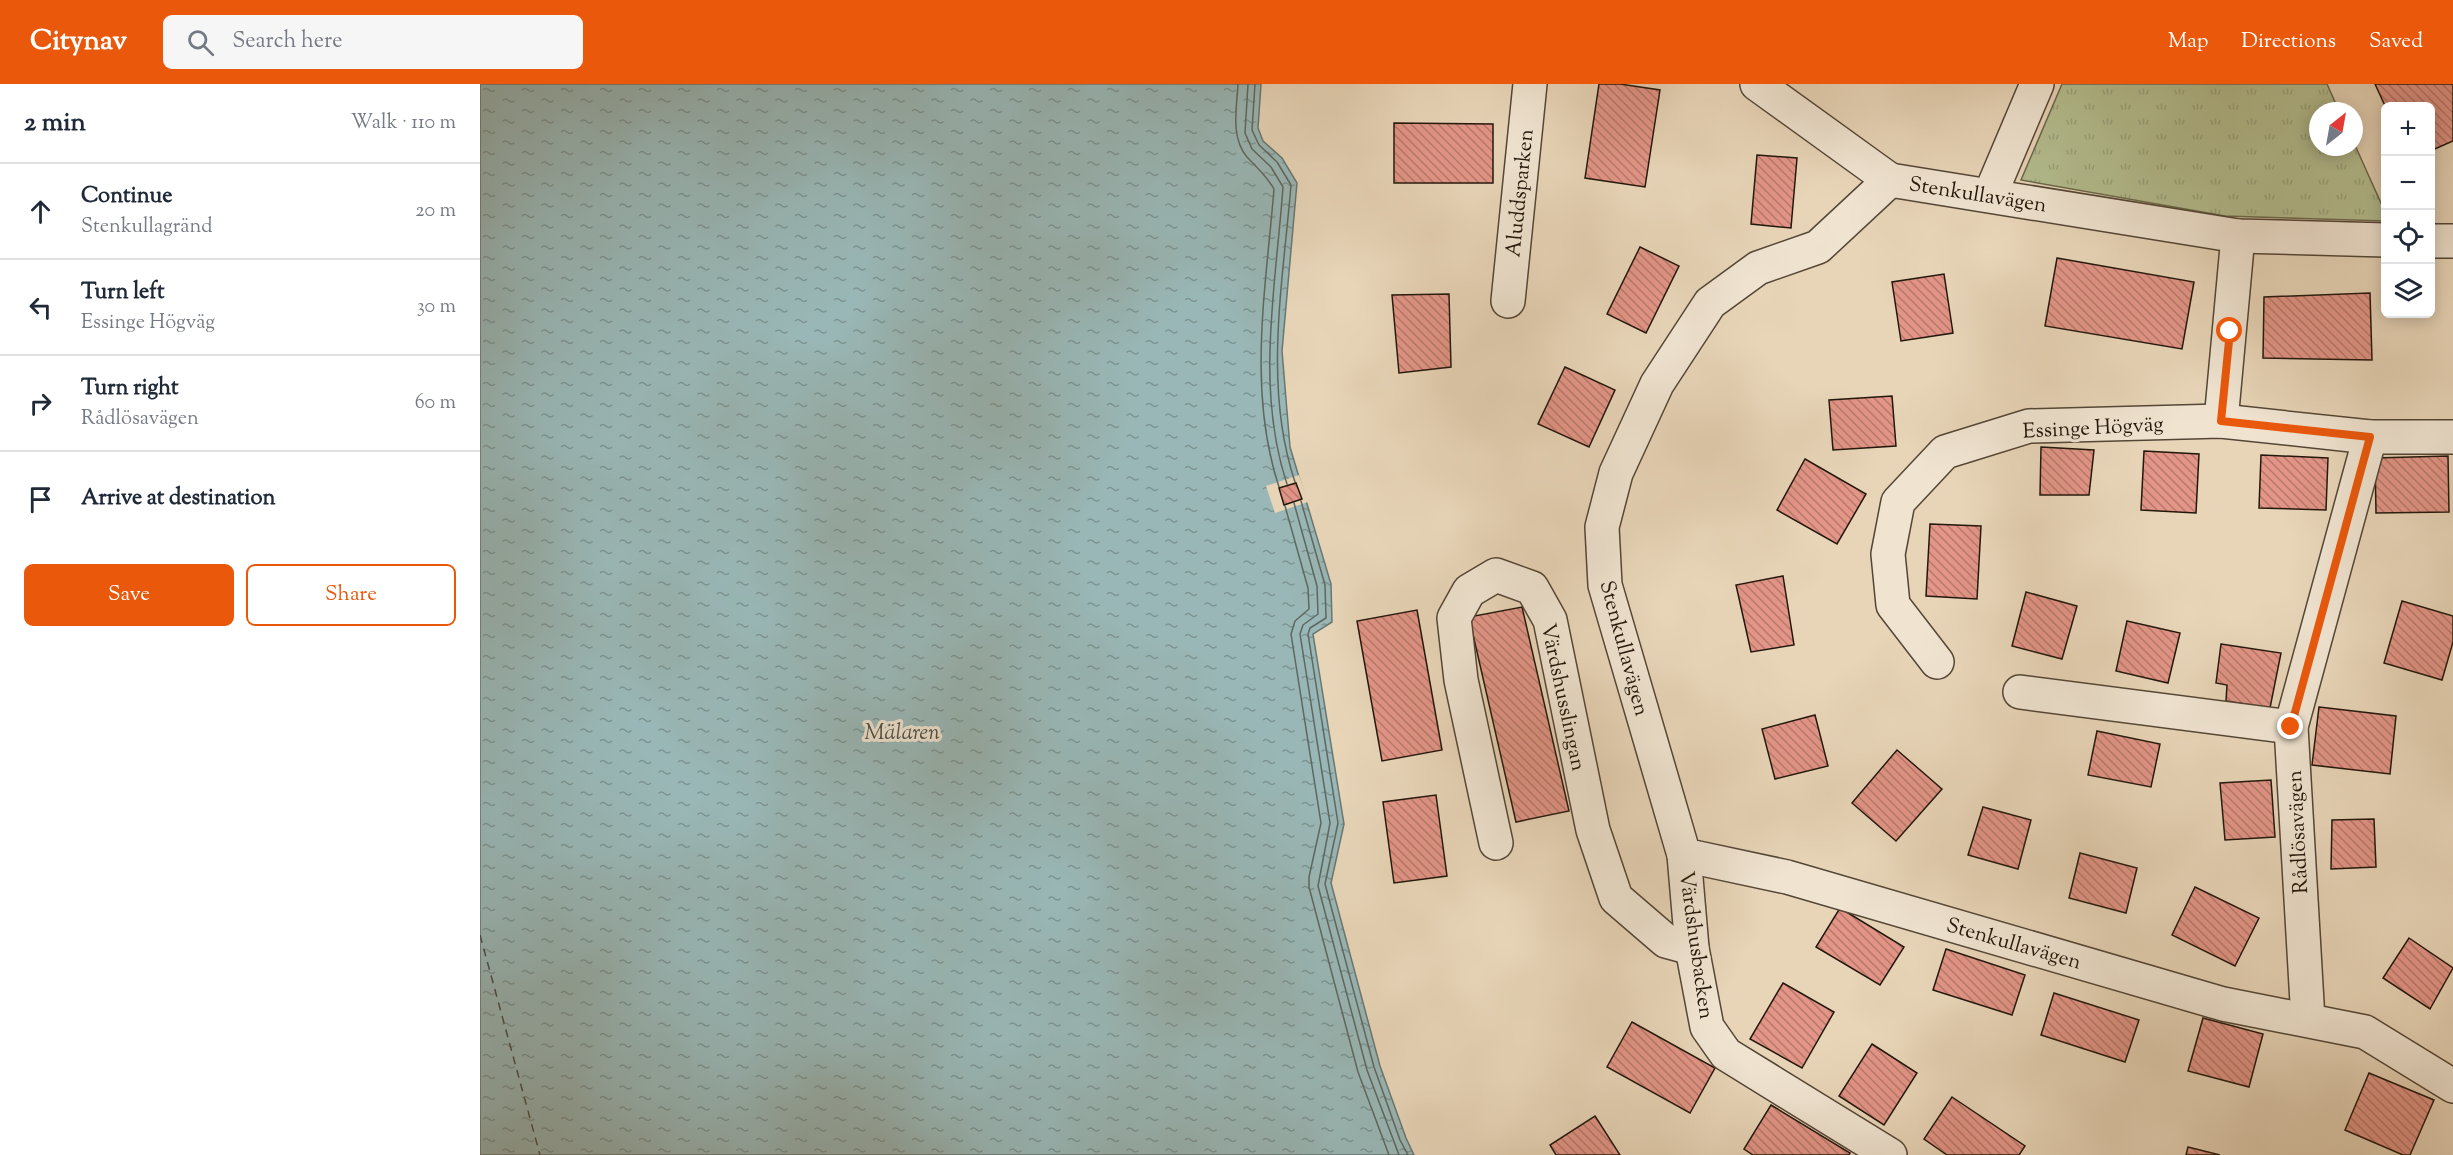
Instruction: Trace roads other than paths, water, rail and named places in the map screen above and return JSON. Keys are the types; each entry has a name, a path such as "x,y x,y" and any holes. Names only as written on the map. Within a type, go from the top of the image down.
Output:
{"street":[{"name":"Aluddsparken","path":"1508,302 1530,84"},
{"path":"1756,84 1890,180"},
{"path":"1990,195 2037,84"},
{"name":"Stenkullavägen","path":"2381,240 2238,236 1890,180 1818,247 1758,268 1710,303 1657,384 1616,474 1602,527 1605,585 1684,855 1787,878 2223,1004 2365,1032 2453,1086"},
{"path":"2221,421 2238,236"},
{"path":"2435,241 2453,241"},
{"name":"Essinge Högväg","path":"1937,662 1893,605 1888,554 1898,502 1945,452 2029,426 2221,421 2370,437 2453,436"},
{"name":"Rådlösavägen","path":"2308,1020 2291,727 2370,437"},
{"name":"Värdshusslingan","path":"1496,843 1461,680 1454,618 1468,591 1496,575 1533,588 1550,620 1593,830 1616,898 1666,941 1692,948"},
{"path":"2020,692 2291,727"},
{"name":"Värdshusbacken","path":"1684,855 1692,948 1707,1027 1726,1054 1890,1155"}],"water":[{"name":"Mälaren","path":"480,84 1261,84 1258,128 1263,141 1282,158 1297,183 1282,351 1290,447 1331,584 1332,622 1313,634 1344,824 1331,883 1380,1066 1414,1155 480,1155"}]}
